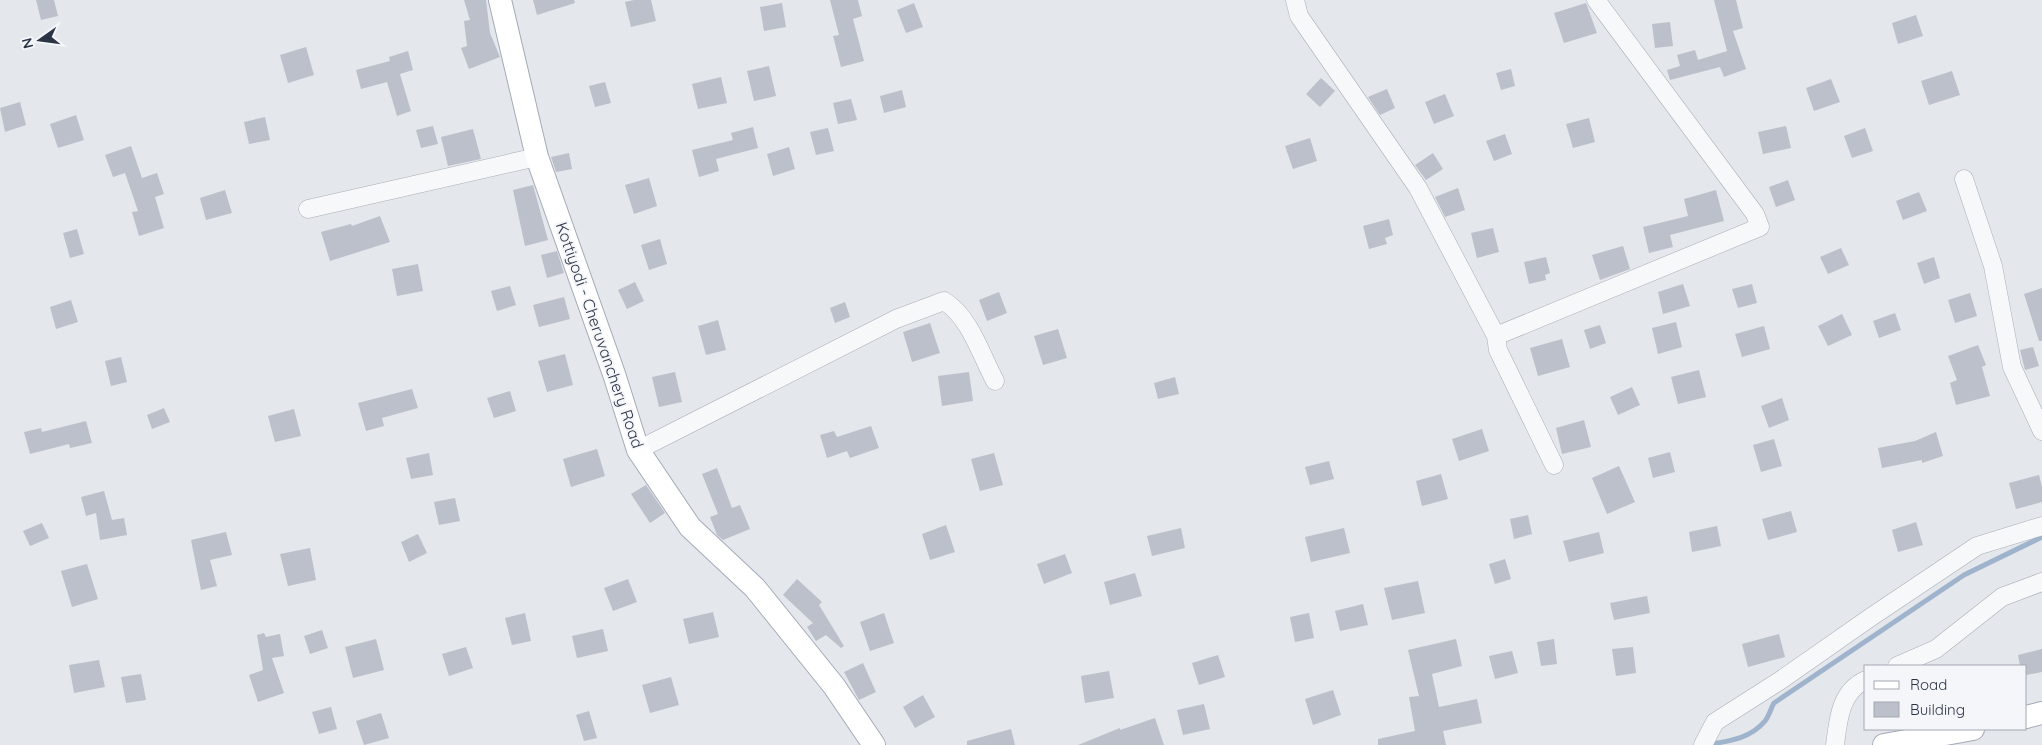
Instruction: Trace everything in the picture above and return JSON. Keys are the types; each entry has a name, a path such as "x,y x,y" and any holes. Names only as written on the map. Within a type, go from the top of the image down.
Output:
{"main road":[{"name":"Kottiyodi - Cheruvanchery Road","path":"500,0 537,157 614,374 638,450 690,528 755,588 834,686 874,745"},
{"path":"2027,717 2042,713"},
{"path":"1884,745 1943,740 1970,730"}],"street":[{"path":"1295,0 1299,16 1418,188 1496,336 1498,350 1554,465"},
{"path":"1496,336 1760,227 1755,214 1596,0"},
{"path":"308,210 537,157"},
{"path":"1964,179 1993,266 2012,367 2042,431"},
{"path":"638,450 896,319 944,301 954,308 964,321 995,381"},
{"path":"1703,745 1715,722 1781,680 1977,546 2042,526"},
{"path":"1899,665 1936,649 2002,597 2042,582"},
{"path":"1835,745 1839,711 1856,684 1864,681"}],"building":[{"path":"36,0 54,0 58,16 41,20"},
{"path":"464,0 486,0 490,33 500,57 469,69 461,48 467,46 464,21 470,20"},
{"path":"533,0 574,0 575,3 537,15"},
{"path":"651,0 656,21 631,27 625,2"},
{"path":"830,0 858,0 862,16 853,19 864,61 841,67 833,36 839,35"},
{"path":"1714,0 1736,0 1743,28 1733,31 1746,69 1724,77 1720,67 1670,80 1667,70 1680,66 1677,55 1695,50 1698,60 1727,51"},
{"path":"782,3 786,27 764,31 760,7"},
{"path":"914,3 923,27 906,33 897,10"},
{"path":"1586,3 1597,33 1564,43 1554,13"},
{"path":"1916,15 1923,36 1898,44 1892,23"},
{"path":"1670,22 1673,46 1655,48 1652,24"},
{"path":"306,47 314,75 288,83 280,55"},
{"path":"408,51 413,70 400,74 411,111 397,116 387,82 361,89 356,70 390,61 389,57"},
{"path":"769,66 776,96 754,101 747,71"},
{"path":"1511,69 1515,86 1501,90 1496,73"},
{"path":"1952,71 1960,95 1929,105 1921,81"},
{"path":"721,77 727,103 698,109 692,84"},
{"path":"1321,78 1335,91 1320,107 1306,94"},
{"path":"1831,79 1840,102 1814,111 1806,88"},
{"path":"605,82 611,103 595,107 589,86"},
{"path":"1387,89 1395,108 1380,115 1368,97"},
{"path":"902,90 906,107 884,113 880,96"},
{"path":"1445,94 1454,116 1434,124 1425,102"},
{"path":"851,99 857,120 838,124 833,103"},
{"path":"20,102 26,125 5,132 0,108"},
{"path":"76,115 84,140 58,148 50,124"},
{"path":"265,117 270,140 249,144 244,122"},
{"path":"1589,118 1595,142 1573,148 1566,124"},
{"path":"433,126 438,144 421,148 416,130"},
{"path":"1786,126 1791,148 1763,154 1758,132"},
{"path":"753,127 758,148 716,159 719,171 699,177 692,150 733,140 731,133"},
{"path":"828,128 834,151 816,155 810,132"},
{"path":"1865,128 1873,151 1852,158 1844,136"},
{"path":"473,129 481,159 448,166 441,137"},
{"path":"1505,134 1512,154 1494,161 1486,141"},
{"path":"1310,138 1317,161 1293,169 1285,146"},
{"path":"131,146 142,178 157,173 164,194 155,197 164,228 139,236 132,212 138,211 125,173 113,177 105,155"},
{"path":"789,147 795,169 773,176 767,154"},
{"path":"569,153 572,169 556,172 551,157"},
{"path":"1433,153 1443,169 1426,180 1415,165"},
{"path":"649,178 657,206 634,214 625,185"},
{"path":"1788,180 1795,200 1776,207 1769,187"},
{"path":"533,185 548,240 525,246 513,190"},
{"path":"1458,188 1465,210 1445,217 1435,197"},
{"path":"225,190 232,213 206,220 200,198"},
{"path":"1716,190 1724,221 1670,235 1673,247 1649,253 1643,227 1688,216 1684,199"},
{"path":"1919,192 1927,211 1903,220 1896,201"},
{"path":"380,216 390,242 330,261 321,232 351,224 352,226"},
{"path":"1389,219 1393,235 1385,238 1387,244 1369,249 1363,226"},
{"path":"1493,228 1499,252 1477,258 1471,233"},
{"path":"77,229 84,254 70,258 63,233"},
{"path":"660,239 667,264 649,270 641,245"},
{"path":"1623,246 1630,269 1600,280 1592,255"},
{"path":"1841,248 1849,265 1828,274 1820,257"},
{"path":"557,251 564,273 547,278 541,255"},
{"path":"1546,257 1550,273 1545,275 1546,280 1529,284 1524,262"},
{"path":"1934,257 1940,278 1924,284 1917,263"},
{"path":"418,264 423,291 397,296 392,269"},
{"path":"635,282 644,301 627,309 618,290"},
{"path":"1683,284 1690,306 1663,314 1658,292"},
{"path":"1752,284 1757,303 1738,308 1732,289"},
{"path":"510,286 516,305 497,311 491,291"},
{"path":"2042,288 2042,341 2039,341 2024,294"},
{"path":"999,292 1007,313 987,321 979,300"},
{"path":"1970,293 1977,316 1955,323 1948,300"},
{"path":"564,297 570,319 539,327 533,305"},
{"path":"71,300 78,322 56,329 50,307"},
{"path":"845,302 850,317 835,323 830,308"},
{"path":"1895,313 1901,330 1879,338 1873,321"},
{"path":"1842,314 1852,335 1828,346 1818,326"},
{"path":"718,320 726,350 706,355 698,326"},
{"path":"1676,322 1682,347 1658,354 1652,328"},
{"path":"930,323 940,353 912,362 903,332"},
{"path":"1600,325 1606,343 1590,349 1584,330"},
{"path":"1764,326 1770,349 1742,357 1735,334"},
{"path":"1058,329 1067,358 1043,365 1034,336"},
{"path":"1562,339 1570,367 1538,376 1530,348"},
{"path":"1978,345 1986,365 1982,367 1990,396 1956,405 1950,383 1957,380 1948,356"},
{"path":"2033,347 2039,366 2025,370 2020,350"},
{"path":"565,354 573,385 547,392 538,361"},
{"path":"121,357 127,382 111,386 105,361"},
{"path":"1699,370 1706,397 1678,404 1671,377"},
{"path":"675,372 682,402 659,407 652,377"},
{"path":"969,372 973,401 942,406 938,376"},
{"path":"1175,377 1179,394 1158,399 1154,383"},
{"path":"1632,387 1640,405 1618,415 1610,397"},
{"path":"412,389 418,408 382,418 384,426 366,431 358,403"},
{"path":"510,391 516,411 494,418 487,398"},
{"path":"1782,398 1789,420 1769,428 1761,406"},
{"path":"164,408 170,422 152,429 147,415"},
{"path":"294,409 301,436 275,442 268,416"},
{"path":"1584,420 1591,447 1562,454 1556,428"},
{"path":"86,421 92,443 70,448 69,444 30,454 24,432 41,428 42,432"},
{"path":"871,426 879,448 850,458 847,451 827,458 820,435 834,431 837,437"},
{"path":"1482,429 1489,451 1459,461 1452,439"},
{"path":"1936,432 1943,456 1922,463 1922,460 1882,468 1878,448 1915,441"},
{"path":"1774,439 1782,466 1761,472 1753,445"},
{"path":"597,449 605,476 571,487 563,459"},
{"path":"1670,452 1675,472 1653,478 1648,458"},
{"path":"429,453 433,475 411,479 406,458"},
{"path":"994,453 1003,485 980,491 971,459"},
{"path":"1329,461 1334,479 1310,485 1305,467"},
{"path":"1619,466 1635,502 1607,514 1592,478"},
{"path":"717,468 732,508 740,505 750,529 723,540 717,535 710,517 718,514 702,474"},
{"path":"1441,474 1448,499 1422,506 1416,481"},
{"path":"2039,475 2042,487 2042,502 2016,509 2009,483"},
{"path":"646,485 665,513 650,523 631,494"},
{"path":"104,491 112,520 124,518 127,535 100,540 96,513 86,516 81,497"},
{"path":"455,498 460,521 439,525 434,502"},
{"path":"1791,511 1797,532 1768,540 1762,519"},
{"path":"1528,515 1532,534 1514,539 1510,519"},
{"path":"1916,522 1923,545 1898,552 1892,530"},
{"path":"42,523 49,538 30,546 23,531"},
{"path":"946,525 955,552 930,560 922,534"},
{"path":"1717,526 1721,546 1692,552 1689,532"},
{"path":"1181,528 1185,548 1152,556 1147,536"},
{"path":"1344,528 1350,553 1311,562 1305,537"},
{"path":"226,532 232,555 210,560 217,586 201,590 191,540"},
{"path":"1599,532 1604,553 1569,562 1563,541"},
{"path":"418,534 427,553 409,562 401,542"},
{"path":"310,548 316,580 288,586 280,554"},
{"path":"1065,554 1072,573 1044,584 1037,564"},
{"path":"1505,559 1511,579 1495,584 1489,564"},
{"path":"87,564 98,599 72,607 61,571"},
{"path":"1135,573 1142,596 1110,605 1104,582"},
{"path":"628,579 637,602 613,611 604,588"},
{"path":"797,579 822,602 819,605 844,646 841,648 826,635 816,641 807,627 813,623 783,595"},
{"path":"1418,581 1425,613 1392,620 1384,588"},
{"path":"1647,596 1650,613 1614,620 1610,603"},
{"path":"1363,604 1368,625 1340,631 1335,611"},
{"path":"713,612 719,637 689,644 683,619"},
{"path":"525,613 531,641 512,645 505,618"},
{"path":"884,613 894,643 870,651 860,622"},
{"path":"1309,613 1314,638 1295,642 1290,617"},
{"path":"603,629 608,651 577,658 572,636"},
{"path":"322,630 328,648 310,654 304,636"},
{"path":"264,633 266,637 280,634 284,656 272,658 284,693 258,702 249,675 263,670 257,635"},
{"path":"1779,634 1785,657 1748,667 1742,644"},
{"path":"376,639 384,670 353,678 345,647"},
{"path":"1456,639 1462,666 1432,674 1439,707 1477,699 1482,723 1443,731 1446,745 1378,745 1378,739 1415,731 1409,697 1419,696 1408,650"},
{"path":"1554,639 1557,664 1541,666 1537,642"},
{"path":"466,647 473,668 449,676 442,654"},
{"path":"1633,647 1636,673 1616,676 1612,649"},
{"path":"2042,649 2042,672 2027,675 2027,665 2020,665 2018,655"},
{"path":"1512,651 1518,673 1495,679 1489,656"},
{"path":"1218,655 1225,677 1199,685 1192,663"},
{"path":"99,660 105,687 74,693 69,665"},
{"path":"863,663 876,692 859,700 844,672"},
{"path":"1109,671 1114,698 1085,703 1081,676"},
{"path":"141,674 146,700 126,703 121,677"},
{"path":"671,677 679,705 650,713 642,685"},
{"path":"1333,690 1341,715 1313,725 1305,699"},
{"path":"923,695 935,717 915,728 903,707"},
{"path":"1204,704 1210,729 1183,735 1177,710"},
{"path":"331,707 337,729 319,734 312,712"},
{"path":"589,711 597,738 584,741 576,715"},
{"path":"381,713 389,738 364,745 356,721"},
{"path":"1155,718 1164,745 1078,745 1120,728 1120,730"},
{"path":"1011,729 1015,745 967,745 967,741"}],"waterway":[{"path":"1711,744 1747,735 1765,721 1774,703 1964,575 2042,537"}]}
